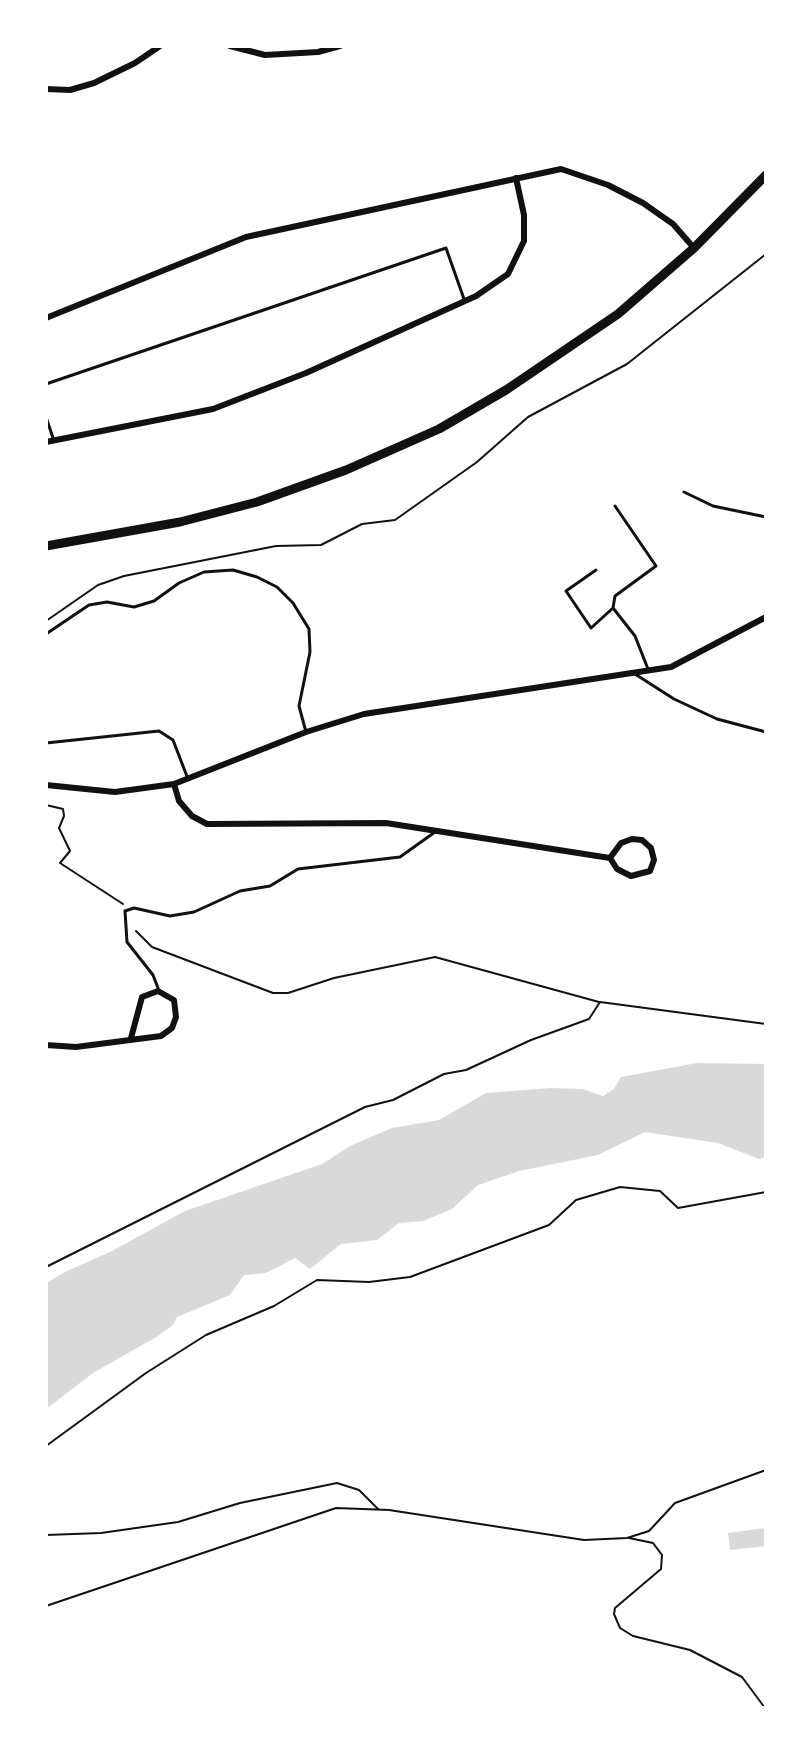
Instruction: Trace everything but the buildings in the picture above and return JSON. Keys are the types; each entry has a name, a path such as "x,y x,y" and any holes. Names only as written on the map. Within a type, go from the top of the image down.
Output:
{"main road":[{"path":"46,546 167,525 257,502 396,448 479,406 618,314 694,248 766,175"}],"street":[{"path":"46,89 70,90 94,83 135,63 160,46"},
{"path":"230,46 265,55 318,52 340,46"},
{"path":"46,318 246,237 561,169 608,185 673,224 694,248"},
{"path":"50,441 213,409 306,373 465,301 508,274 524,241 524,215 516,178"},
{"path":"46,785 115,792 174,784 306,732 364,714 671,667 766,617"},
{"path":"174,784 179,801 192,816 207,824 386,823 610,858 617,869 631,876 650,871 654,860 651,848 642,840 632,839 621,843 610,858"},
{"path":"46,1045 76,1047 161,1036 172,1028 178,1008 174,1000 158,991 142,997 131,1038"}],"lane":[{"path":"46,384 446,248 465,301"},
{"path":"46,417 50,441"},
{"path":"684,492 713,506 766,517"},
{"path":"596,570 566,591 591,628 613,608 615,596 656,566 615,506"},
{"path":"46,634 89,605 107,602 134,607 154,601 179,583 204,572 233,570 257,577 277,587 293,603 309,629 310,652 299,706 306,732"},
{"path":"613,608 635,636 648,669"},
{"path":"632,672 674,699 717,719 766,732"},
{"path":"46,743 159,731 173,740 188,779"},
{"path":"158,991 153,975 127,942 122,919 128,909 170,916 194,912 240,891 270,886 298,869 400,857 413,851 438,830"}],"path":[{"path":"46,621 98,585 124,576 276,546 321,545 362,524 395,520 477,462 528,417 627,364 766,254"},
{"path":"46,805 63,809 64,816 59,828 70,851 60,863 128,909 136,932 152,947 273,993 288,993 334,978 435,957 600,1002 766,1024"},
{"path":"46,1267 365,1107 393,1100 435,1077 466,1070 531,1040 589,1019 600,1002"},
{"path":"46,1446 146,1373 206,1335 274,1306 317,1280 369,1282 410,1277 549,1225 576,1200 620,1187 660,1191 678,1208 766,1192"},
{"path":"627,1538 649,1531 675,1503 766,1470"},
{"path":"46,1535 101,1533 178,1522 240,1503 337,1483 359,1490 379,1510"},
{"path":"46,1606 336,1508 379,1510 584,1540 627,1538 653,1543 662,1555 661,1569 615,1608 614,1614 620,1628 633,1636 690,1650 742,1677 765,1708"}],"shaded area":[{"path":"697,1063 766,1064 766,1157 759,1159 718,1143 645,1132 598,1155 519,1171 478,1185 452,1209 423,1221 399,1223 377,1240 341,1244 310,1269 295,1258 266,1273 244,1275 230,1295 177,1317 173,1325 158,1336 93,1373 46,1409 46,1283 65,1272 112,1251 185,1211 322,1164 352,1145 392,1128 439,1120 486,1093 551,1088 583,1089 603,1096 614,1089 621,1077"},
{"path":"766,1528 766,1546 730,1550 728,1533"}]}
